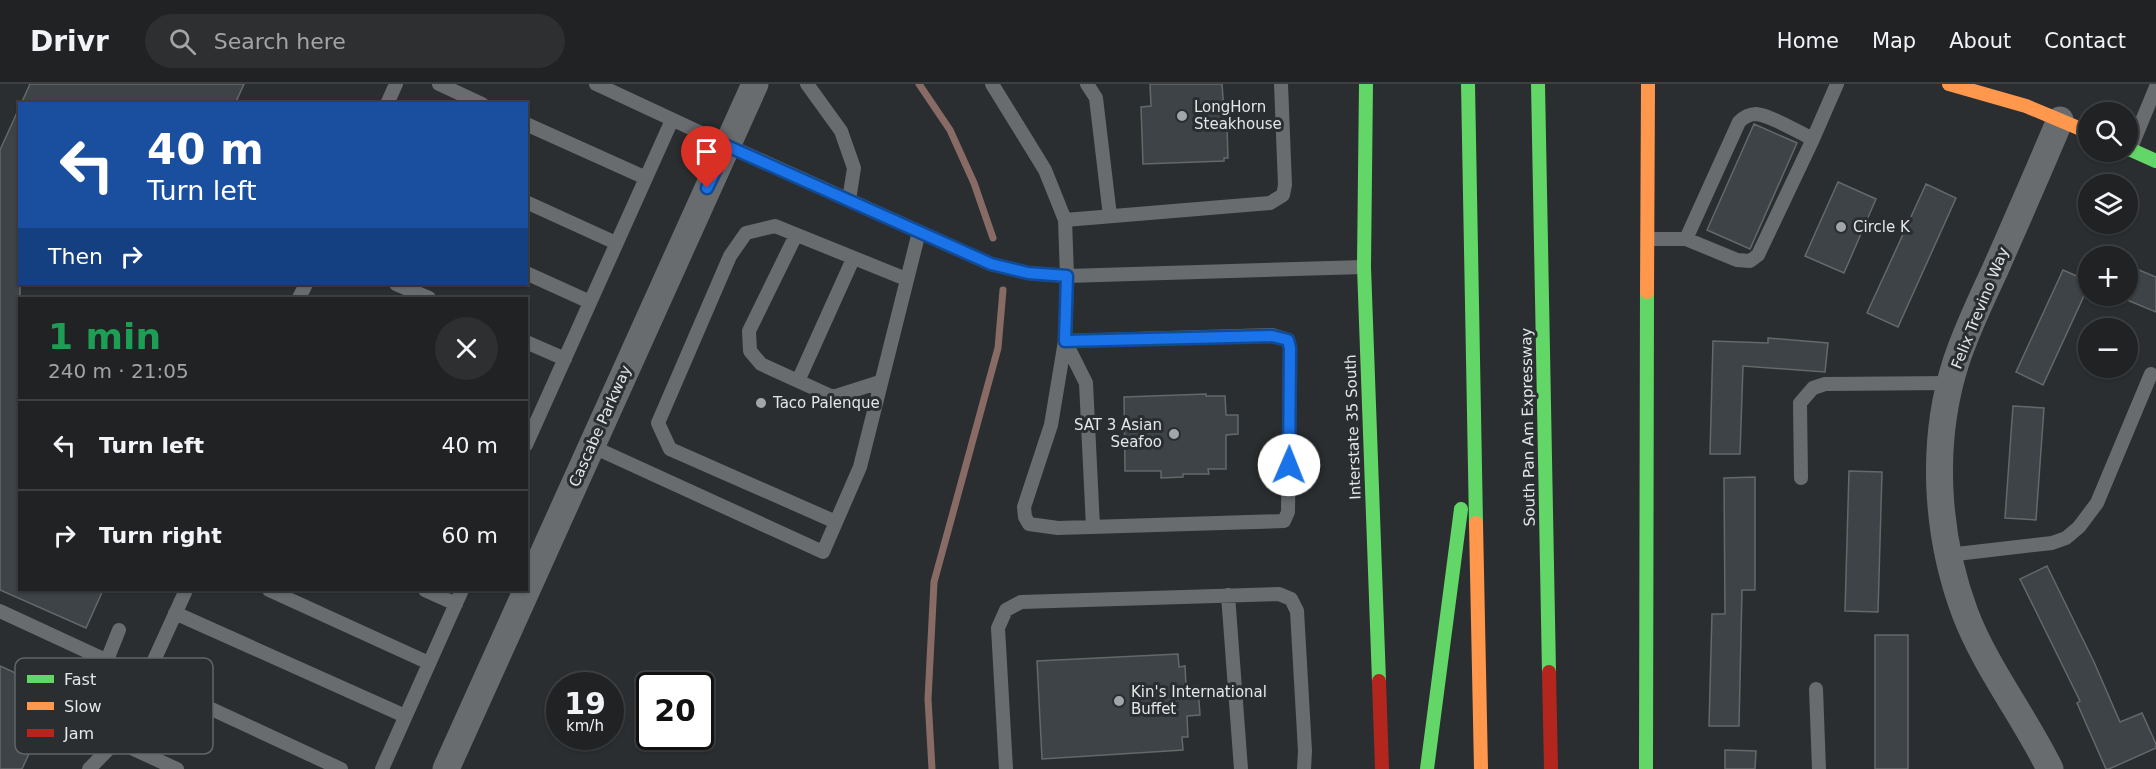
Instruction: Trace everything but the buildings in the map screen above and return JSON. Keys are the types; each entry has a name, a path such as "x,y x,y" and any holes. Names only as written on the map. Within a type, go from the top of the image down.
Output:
{"main road":[{"name":"Interstate 35 South","path":"1366,84 1364,267 1382,769"},
{"path":"1468,84 1481,769"},
{"name":"South Pan Am Expressway","path":"1538,84 1551,769"},
{"path":"1646,769 1648,84"},
{"path":"1648,100 1662,84"},
{"path":"1949,84 2026,106 2078,128"},
{"path":"2138,153 2156,161"},
{"path":"1427,769 1451,574 1474,419"}],"street":[{"name":"Cascabe Parkway","path":"528,586 755,84"},
{"name":"Felix Trevino Way","path":"2050,769 1974,632 1960,596 1948,555 1941,502 1940,464 1944,417 1956,363 1975,314 2061,120"},
{"name":"Cascabe Parkway","path":"446,769 526,591"}],"lane":[{"path":"388,102 396,84"},
{"path":"439,84 478,102"},
{"path":"596,84 727,146 991,264 1028,273 1067,276 1364,267"},
{"path":"807,84 841,131 854,168 849,201"},
{"path":"1087,84 1096,98 1110,216"},
{"path":"1065,220 1270,202 1283,195 1285,185 1281,84"},
{"path":"1648,239 1686,239 1737,260 1750,261 1758,255 1837,84"},
{"path":"995,85 1045,170 1065,220 1067,276 1065,341 1051,425 1024,507 1024,517 1029,524 1058,528 1284,521 1288,512 1290,348 1288,340 1272,336 1065,341"},
{"path":"2138,127 2156,87"},
{"path":"1686,239 1739,122 1745,116 1755,114 1764,116 1813,139"},
{"path":"528,436 532,419 565,359 672,120"},
{"path":"528,125 646,178"},
{"path":"528,203 616,243"},
{"path":"836,522 670,449 658,423 730,256 746,233 775,226 906,279"},
{"path":"591,446 823,552 860,466 919,232"},
{"path":"796,235 749,332 750,351 761,364 833,397 880,382"},
{"path":"798,381 853,259"},
{"path":"528,274 590,302"},
{"path":"398,285 427,297"},
{"path":"1065,341 1086,383 1093,526"},
{"path":"528,343 565,359"},
{"path":"1948,555 2052,543 2066,538 2079,527 2097,503 2151,374"},
{"path":"1801,478 1800,403 1813,388 1825,384 1951,383"},
{"path":"155,658 186,591"},
{"path":"271,591 429,663"},
{"path":"426,591 456,604"},
{"path":"382,769 462,591"},
{"path":"1006,769 998,628 1006,610 1021,602 1279,594 1291,600 1297,611 1304,769"},
{"path":"1228,596 1241,769"},
{"path":"0,611 103,658"},
{"path":"176,613 405,716"},
{"path":"108,658 119,630"},
{"path":"1816,688 1819,769"},
{"path":"213,709 341,769"},
{"path":"89,769 103,754"},
{"path":"144,754 177,769"}],"waterway":[{"path":"919,84 950,130 974,183 993,238"},
{"path":"932,769 928,699 934,582 998,348 1003,290"}],"traffic: fast":[{"path":"1366,84 1364,267 1379,681"},
{"path":"1468,84 1476,523"},
{"path":"1538,84 1549,672"},
{"path":"2138,153 2156,161"},
{"path":"1646,769 1647,292"},
{"path":"1427,769 1461,509"}],"traffic: slow":[{"path":"1647,292 1648,84"},
{"path":"1949,84 2026,106 2078,128"},
{"path":"1476,523 1481,769"}],"traffic: jam":[{"path":"1549,672 1551,769"},
{"path":"1379,681 1382,769"}],"place":[{"name":"LongHorn Steakhouse","path":"1182,116"},
{"name":"Circle K","path":"1841,227"},
{"name":"Taco Palenque","path":"761,403"},
{"name":"SAT 3 Asian Seafoo","path":"1174,434"},
{"name":"Kin's International Buffet","path":"1119,701"}],"route":[{"path":"707,188 727,146 991,264 1028,273 1067,276 1065,341 1272,336 1288,340 1290,348 1289,465"}]}
